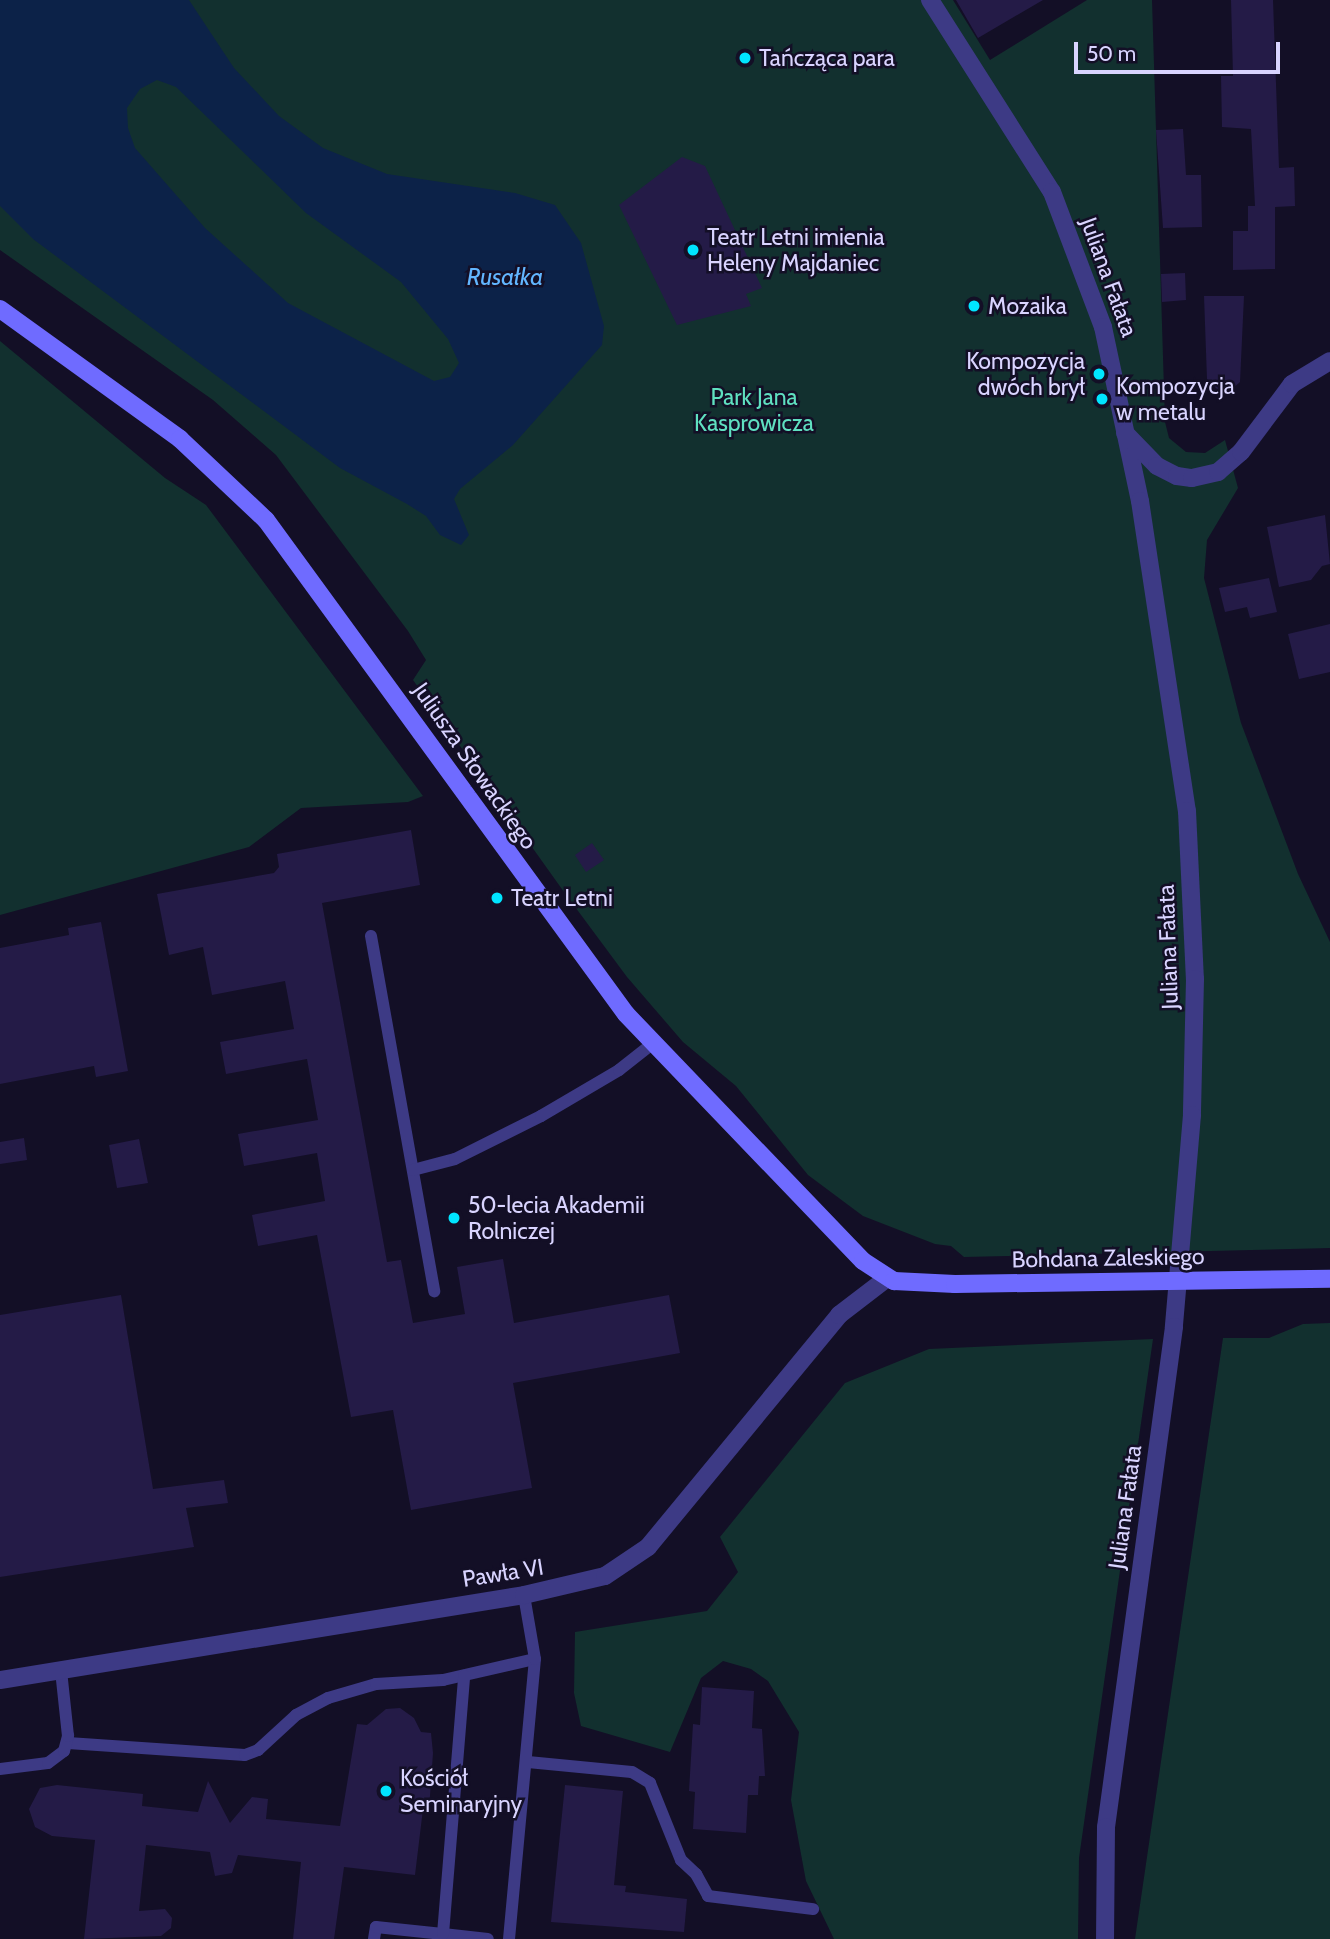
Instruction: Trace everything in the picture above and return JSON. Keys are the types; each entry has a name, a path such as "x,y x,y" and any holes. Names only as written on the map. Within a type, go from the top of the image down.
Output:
{"street":[{"name":"Juliana Fałata","path":"930,0 1052,192 1103,327 1140,501 1187,811 1195,1059 1178,1283 1106,1827 1105,1939"},
{"name":"Juliusza Słowackiego","path":"0,309 180,439 265,520 321,590 605,988 652,1044 825,1226 886,1279"},
{"path":"1125,433 1157,466 1177,476 1192,478 1218,472 1241,452 1292,384 1330,361"},
{"name":"Bohdana Zaleskiego","path":"886,1279 972,1285 1330,1279"},
{"name":"Pawła VI","path":"0,1680 524,1595 598,1579 641,1553 839,1315 886,1279"}],"lane":[{"path":"371,936 435,1291"},
{"path":"413,1170 455,1158 541,1116 619,1070 652,1044"},
{"path":"509,1939 528,1762 535,1659 524,1595"},
{"path":"0,1769 48,1763 68,1743 245,1755 264,1746 296,1715 328,1698 376,1684 464,1676 535,1659"},
{"path":"61,1670 68,1743"},
{"path":"443,1934 464,1676"},
{"path":"528,1762 632,1772 650,1783 681,1860 696,1874 708,1896 813,1909"},
{"path":"374,1939 376,1927 488,1939"}],"green space":[{"name":"Park Jana Kasprowicza","path":"0,0 953,0 990,60 1087,0 1152,0 1165,422 1169,438 1186,452 1205,453 1225,440 1238,488 1207,540 1204,578 1241,723 1298,874 1330,942 1330,1248 964,1257 951,1246 935,1244 863,1216 808,1175 736,1086 683,1042 627,977 564,892 413,680 426,660 408,631 276,455 213,400 0,250"},
{"path":"0,341 165,478 206,505 423,796 408,802 301,808 249,847 0,915"},
{"path":"1330,1323 1330,1939 1135,1939 1223,1338 1269,1338 1303,1324"},
{"path":"1153,1339 1079,1858 1078,1939 834,1939 806,1881 791,1800 799,1732 768,1681 751,1669 723,1661 701,1678 670,1752 581,1726 574,1693 575,1632 707,1611 738,1572 720,1537 845,1383 929,1349"}],"water":[{"name":"Rusałka","path":"0,0 189,0 234,68 279,116 323,148 387,174 515,193 555,205 581,243 604,326 602,345 513,445 460,489 454,499 469,535 461,545 440,535 426,516 340,468 33,239 0,206","holes":["157,80 176,87 306,213 401,282 448,339 459,363 450,377 434,381 288,303 205,228 135,148 128,128 127,108 140,89"]}],"building":[{"path":"956,0 1043,0 978,38"},
{"path":"1231,0 1273,0 1279,168 1294,167 1295,206 1275,207 1275,269 1233,270 1233,231 1248,231 1248,206 1255,206 1251,129 1222,127 1221,76 1233,76"},
{"path":"1183,129 1186,175 1201,175 1202,227 1163,228 1156,130"},
{"name":"Teatr Letni imienia Heleny Majdaniec","path":"682,157 705,166 762,288 746,294 751,306 677,325 619,205"},
{"path":"1185,273 1186,300 1162,302 1161,274"},
{"path":"1204,296 1244,296 1240,382 1224,396 1207,379"},
{"path":"1325,515 1330,564 1322,566 1311,580 1279,587 1267,527"},
{"path":"1269,578 1277,612 1250,618 1247,607 1225,612 1219,588"},
{"path":"1330,624 1330,672 1299,679 1288,634"},
{"path":"411,830 420,885 322,903 387,1262 401,1260 413,1323 465,1314 457,1267 503,1259 514,1323 669,1295 680,1353 513,1383 532,1488 411,1510 393,1410 351,1417 317,1235 258,1246 252,1215 325,1201 317,1153 244,1166 238,1134 318,1120 307,1059 226,1074 220,1042 294,1029 285,981 212,995 203,947 169,955 157,894 274,873 279,867 277,854"},
{"path":"592,843 604,860 586,872 575,855"},
{"path":"101,922 128,1071 96,1077 94,1066 0,1084 0,948 69,935 68,928"},
{"path":"24,1138 27,1160 0,1164 0,1142"},
{"path":"139,1139 148,1183 117,1188 109,1145"},
{"path":"121,1295 153,1489 224,1480 228,1503 186,1508 194,1547 0,1577 0,1315"},
{"path":"702,1687 754,1691 752,1728 762,1729 765,1776 759,1776 758,1795 748,1795 746,1833 693,1829 695,1792 689,1791 693,1724 700,1725"},
{"path":"400,1708 414,1718 421,1732 431,1733 433,1753 429,1810 423,1809 415,1875 344,1867 334,1939 293,1939 301,1862 238,1855 232,1873 215,1876 210,1852 146,1845 139,1911 165,1909 172,1918 171,1928 161,1936 84,1939 95,1840 52,1836 35,1827 29,1809 40,1788 57,1785 143,1794 142,1806 198,1812 208,1781 230,1823 252,1797 268,1799 266,1819 340,1826 357,1724 367,1725 386,1709"},
{"path":"565,1785 623,1791 614,1885 626,1886 625,1892 687,1899 684,1932 551,1922"}],"place":[{"name":"Tańcząca para","path":"745,58"},
{"name":"Teatr Letni imienia Heleny Majdaniec","path":"693,250"},
{"name":"Mozaika","path":"974,306"},
{"name":"Kompozycja dwóch brył","path":"1099,374"},
{"name":"Kompozycja w metalu","path":"1102,399"},
{"name":"Teatr Letni","path":"497,898"},
{"name":"50-lecia Akademii Rolniczej","path":"454,1218"},
{"name":"Kościół Seminaryjny","path":"386,1791"}]}
